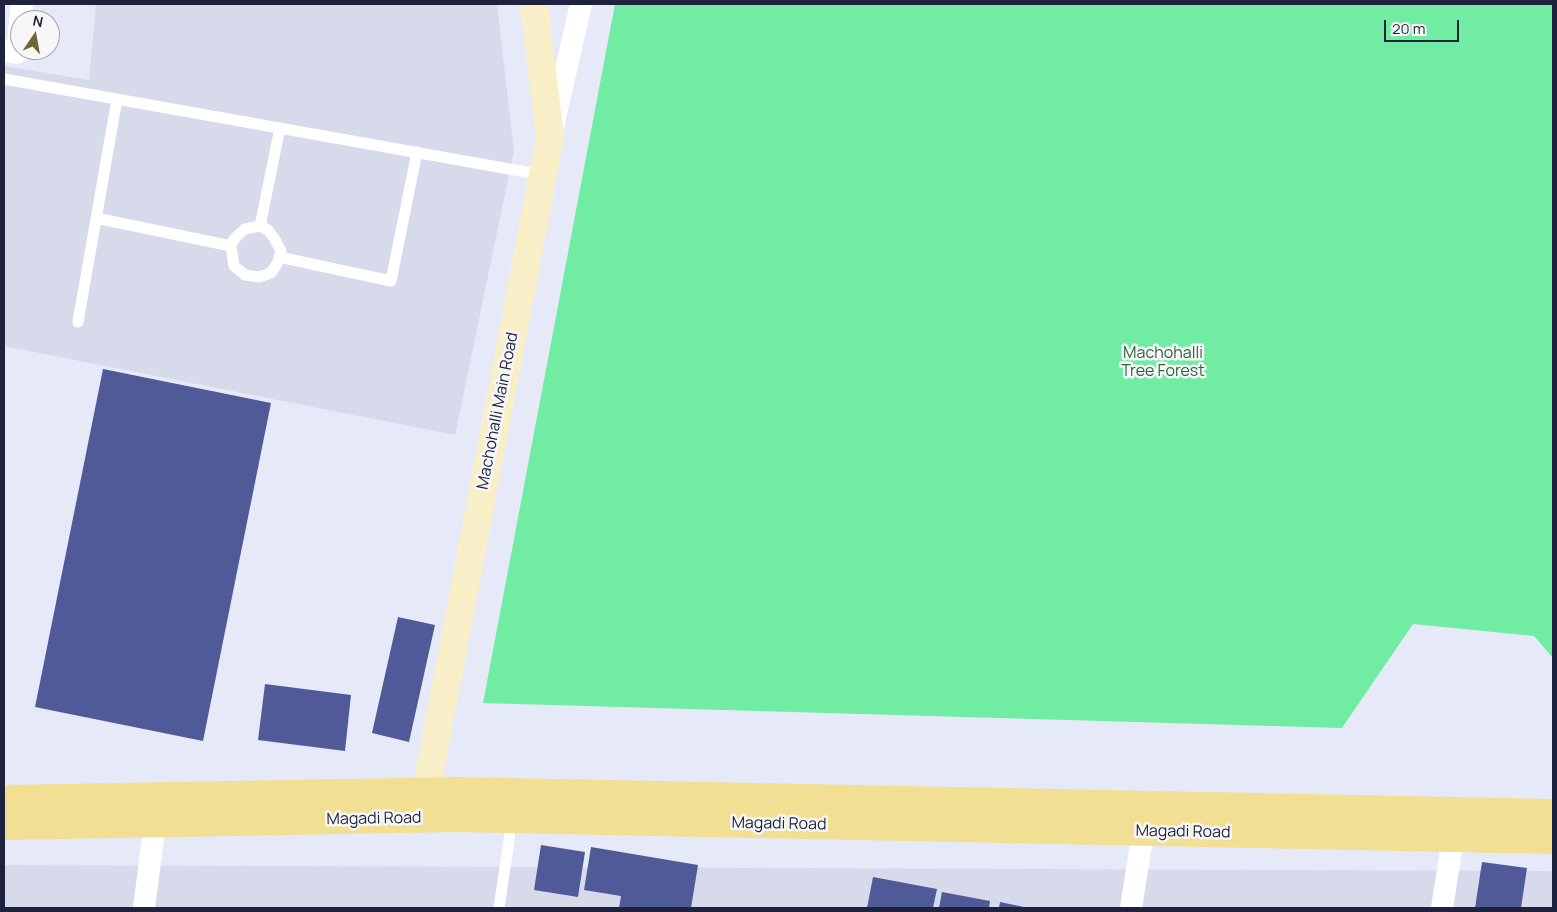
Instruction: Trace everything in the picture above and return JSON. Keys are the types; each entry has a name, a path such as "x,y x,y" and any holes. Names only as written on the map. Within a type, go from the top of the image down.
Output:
{"main road":[{"name":"Magadi Road","path":"4,799 426,791 1553,813"},
{"name":"Magadi Road","path":"4,826 424,818 1553,840"}],"street":[{"name":"Machohalli Main Road","path":"424,818 426,791 550,137 534,4"},
{"path":"550,137 581,4"},
{"path":"144,908 156,823"},
{"path":"1131,908 1144,832"},
{"path":"1442,908 1453,838"}],"lane":[{"path":"4,80 543,175"},
{"path":"78,322 117,99"},
{"path":"260,226 280,128"},
{"path":"279,257 391,281 416,152"},
{"path":"96,218 230,246"},
{"path":"260,226 268,230 281,251 278,262 271,273 259,278 245,275 234,266 230,246 234,239 245,229 260,226"},
{"path":"499,908 512,819"}],"shaded area":[{"path":"96,4 497,4 514,151 455,435 4,346 4,66 89,80"},
{"path":"4,865 1553,871 1553,908 4,908"}],"green space":[{"name":"Machohalli Tree Forest","path":"615,4 1553,4 1553,658 1534,636 1413,624 1342,728 483,703"}],"building":[{"path":"103,369 271,403 203,741 35,707"},
{"path":"398,617 435,625 409,742 372,733"},
{"path":"265,684 351,695 345,751 258,740"},
{"path":"541,845 585,852 578,897 534,890"},
{"path":"591,847 698,865 691,908 619,908 621,896 584,890"},
{"path":"1482,862 1527,868 1521,908 1475,908"},
{"path":"873,877 937,889 933,908 867,908"},
{"path":"942,892 990,901 989,908 939,908"},
{"path":"1000,902 1024,907 1024,908 999,908"}]}
